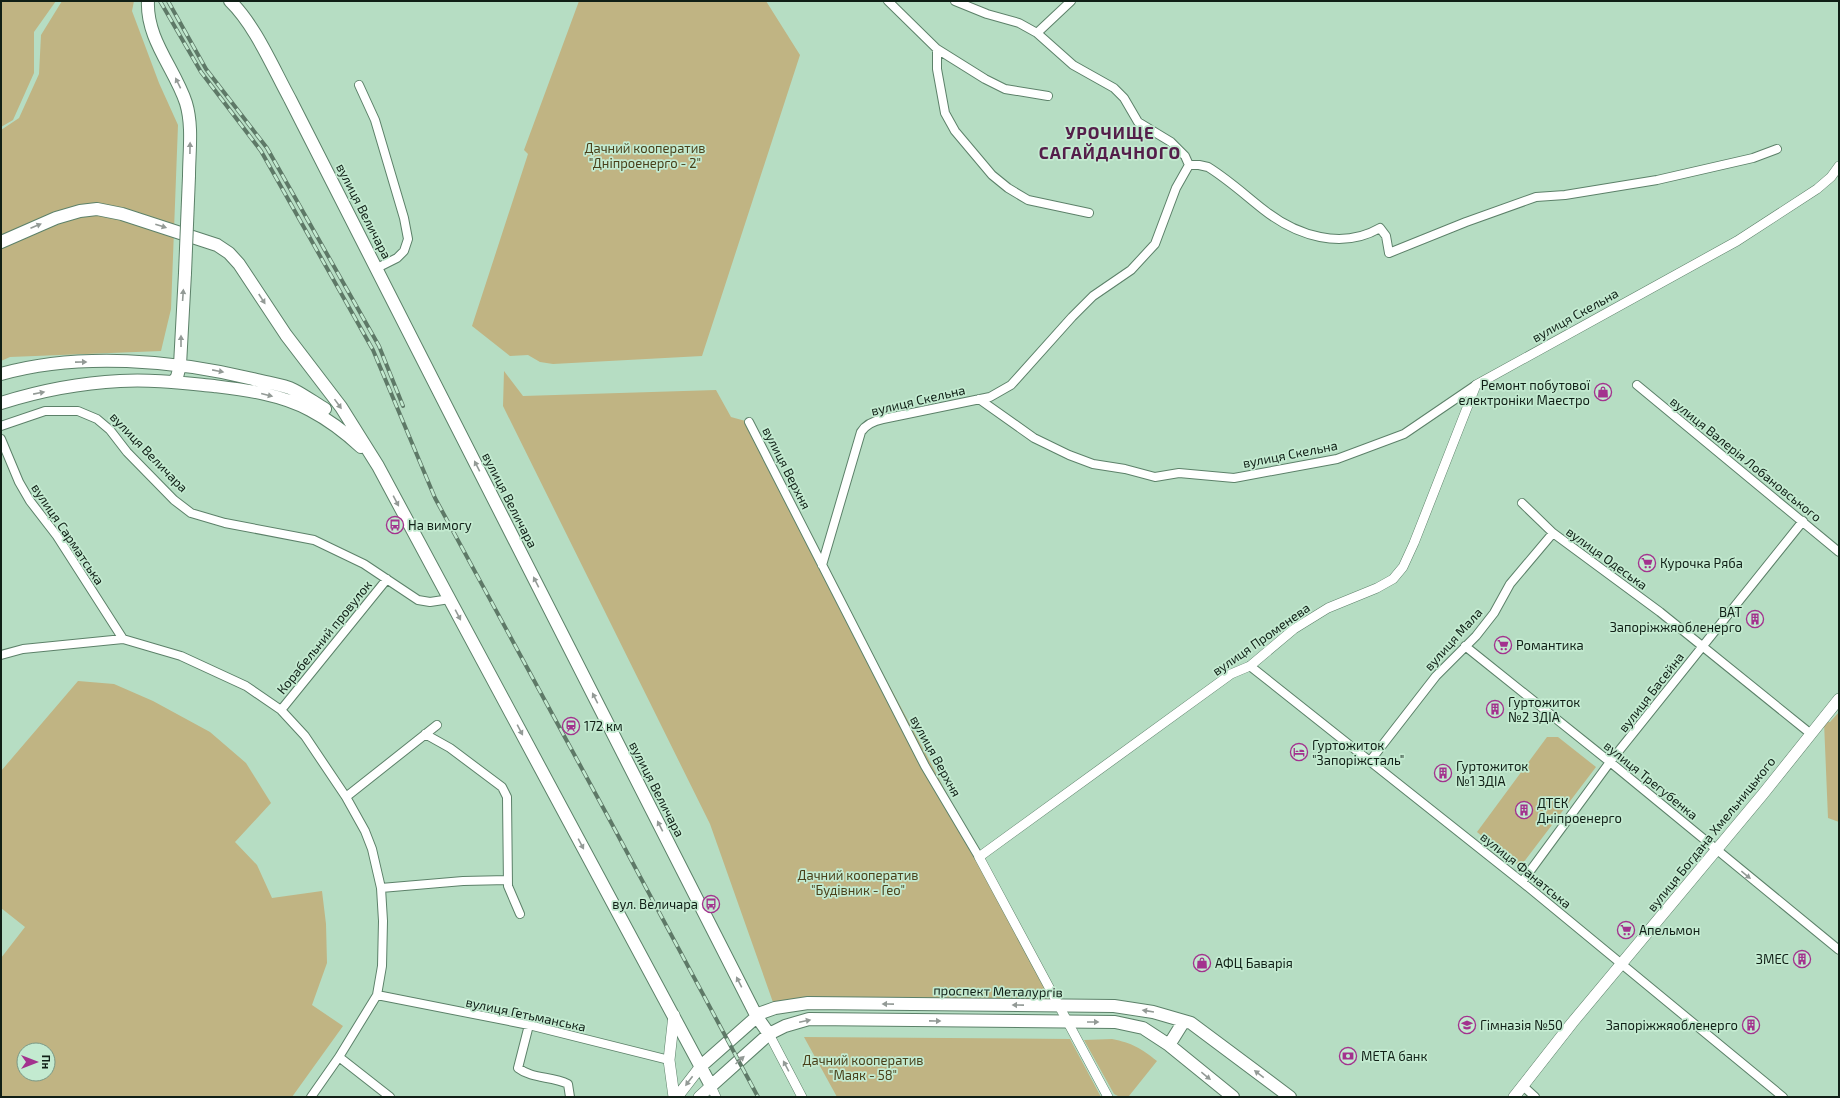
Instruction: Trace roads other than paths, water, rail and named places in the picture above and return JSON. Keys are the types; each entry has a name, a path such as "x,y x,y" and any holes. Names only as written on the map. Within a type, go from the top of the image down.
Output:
{"main road":[{"path":"148,1 152,29 161,51 179,85 188,113 190,135 180,365 177,377 173,382"},
{"name":"вулиця Величара","path":"230,1 238,9 253,31 290,99 756,1017 769,1034"},
{"path":"1,242 56,218 80,211 96,209 122,214 217,245 229,253 239,264 286,335 341,407 378,466 714,1092"},
{"path":"1,374 32,366 67,362 160,363 218,371 293,390 330,413 378,466"},
{"path":"1,403 23,396 74,386 120,381 173,382 243,389 277,397 309,410 328,420 352,439"},
{"name":"вулиця Богдана Хмельницького","path":"1514,1097 1572,1024 1839,699"},
{"name":"проспект Металургів","path":"701,1066 756,1017 775,1008 808,1003 1114,1006 1153,1012 1191,1023 1290,1097"},
{"path":"674,1015 669,1060 674,1097"},
{"path":"699,1097 714,1092 769,1034 785,1026 809,1019 1115,1022 1143,1028 1169,1045 1233,1097"},
{"path":"1169,1045 1184,1021"},
{"path":"677,1097 701,1066"}],"street":[{"path":"888,1 937,49 985,80 1005,89 1048,96"},
{"path":"955,1 987,14 1019,22 1037,33 1073,65 1114,88 1124,98 1138,122 1171,142 1185,156 1189,166 1199,165 1208,167 1278,220 1310,234 1329,240 1347,239 1368,235 1380,228 1386,236 1389,253 1466,222 1536,197 1565,195 1657,180 1746,159 1777,149"},
{"path":"1037,33 1071,1"},
{"path":"937,49 936,69 946,113 955,131 992,175 1008,188 1028,200 1089,213"},
{"path":"359,85 375,120 404,218 408,238 404,251 397,258 377,268"},
{"name":"вулиця Скельна","path":"822,566 861,432 864,427 874,421 990,397 1011,385 1072,317 1094,296 1131,270 1155,244 1176,188 1189,166"},
{"name":"вулиця Скельна","path":"980,399 1034,438 1069,455 1094,464 1155,477 1179,473 1234,478 1337,459 1404,434 1476,386 1737,241 1817,190 1831,178 1839,166"},
{"name":"вулиця Валерія Лобановського","path":"1636,385 1839,552"},
{"name":"вулиця Променева","path":"979,857 1231,674 1250,666 1294,629 1328,608 1377,588 1394,579 1414,543 1476,386"},
{"name":"вулиця Величара","path":"1,426 45,411 78,411 97,419 110,430 127,452 174,500 191,513 225,523 314,540 358,561 418,600 430,602 450,599"},
{"name":"вулиця Верхня","path":"748,422 925,766 979,857 1108,1097"},
{"name":"вулиця Сарматська","path":"1,439 19,482 30,501 56,536 123,639"},
{"name":"вулиця Одеська","path":"1522,503 1553,533 1660,612 1811,734"},
{"name":"вулиця Басейна","path":"1522,882 1610,762 1803,521"},
{"name":"вулиця Мала","path":"1370,761 1436,676 1476,636 1494,612 1510,584 1553,533"},
{"name":"Корабельний провулок","path":"281,710 387,579"},
{"path":"1,655 23,650 123,639 181,656 228,677 260,694 281,710 305,736 346,797 365,831 372,849 381,888 383,941 382,966 377,995 339,1057 311,1097"},
{"name":"вулиця Трегубенка","path":"1465,646 1610,762 1839,950"},
{"name":"вулиця Фанатська","path":"1250,666 1522,882 1783,1097"},
{"path":"346,797 437,725"},
{"path":"425,734 450,748 502,787 507,797 508,880 512,897 520,914"},
{"path":"381,888 463,881 508,880"},
{"name":"вулиця Гетьманська","path":"377,995 529,1025 669,1060"},
{"path":"529,1025 518,1068 526,1074 557,1078 568,1084 570,1097"},
{"path":"769,1034 802,1097"},
{"path":"339,1057 390,1097"},
{"path":"1522,1086 1535,1097"}],"railway":[{"path":"160,1 201,72 261,151 373,350 435,498 758,1097"},
{"path":"168,1 206,69 267,148 379,346 403,406"}],"place":[{"name":"Ремонт побутової електроніки Маестро","path":"1603,392"},
{"name":"На вимогу","path":"395,525"},
{"name":"Курочка Ряба","path":"1647,563"},
{"name":"ВАТ Запоріжжяобленерго","path":"1755,619"},
{"name":"Романтика","path":"1503,645"},
{"name":"Гуртожиток №2 ЗДІА","path":"1495,709"},
{"name":"172 км","path":"571,726"},
{"name":"Гуртожиток \"Запоріжсталь\"","path":"1299,752"},
{"name":"Гуртожиток №1 ЗДІА","path":"1443,773"},
{"name":"ДТЕК Дніпроенерго","path":"1524,810"},
{"name":"вул. Величара","path":"711,904"},
{"name":"Апельмон","path":"1626,930"},
{"name":"ЗМЕС","path":"1802,959"},
{"name":"АФЦ Баварiя","path":"1202,963"},
{"name":"Гімназія №50","path":"1467,1025"},
{"name":"Запоріжжяобленерго","path":"1751,1025"},
{"name":"МЕТА банк","path":"1348,1056"}],"district":[{"name":"УРОЧИЩЕ САГАЙДАЧНОГО","path":"1110,143"}],"park label":[{"name":"Дачний кооператив \"Дніпроенерго - 2\"","path":"645,156"},
{"name":"Дачний кооператив \"Будівник - Гео\"","path":"858,882"},
{"name":"Дачний кооператив \"Маяк - 58\"","path":"863,1068"}]}
